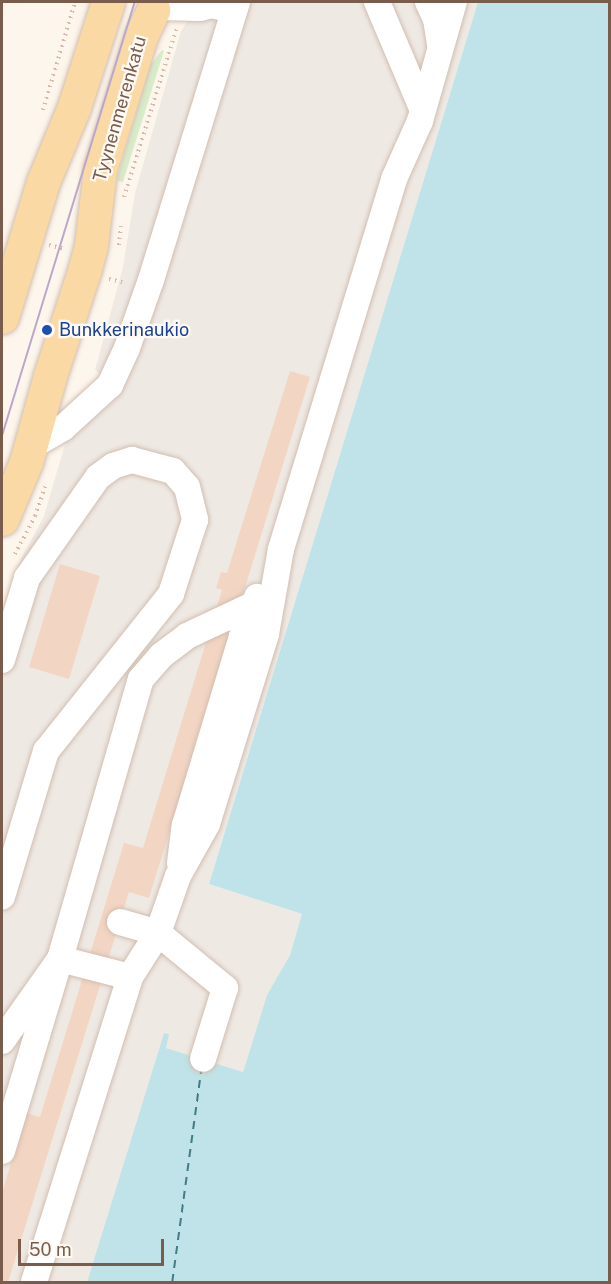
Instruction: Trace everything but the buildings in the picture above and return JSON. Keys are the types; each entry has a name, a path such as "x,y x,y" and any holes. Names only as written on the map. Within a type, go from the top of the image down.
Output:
{"main road":[{"path":"2,317 9,269 26,238 43,182 74,107 108,2"},
{"name":"Tyynenmerenkatu","path":"118,2 133,10 159,6"},
{"name":"Tyynenmerenkatu","path":"2,519 30,447 88,255 100,169 141,36 159,6"}],"street":[{"path":"377,2 422,108"},
{"path":"428,2 436,19 441,51"},
{"path":"34,1282 130,977 158,933 178,876 207,824 266,634 281,549 394,179 420,121 454,2"},
{"path":"30,447 63,428 110,385 151,280 223,5 200,8 159,6"},
{"path":"2,660 27,578 98,477 113,466 132,460 173,471 187,487 195,520 171,594 45,751 2,897"},
{"path":"178,876 185,825 253,605 281,549"},
{"path":"2,1151 141,679 162,656 187,636 253,605"},
{"path":"120,922 158,933 225,988 203,1059"},
{"path":"60,960 130,977"},
{"path":"2,1041 60,960"}],"path":[{"path":"26,238 88,255"}],"shaded area":[{"path":"201,2 478,2 209,884 302,914 290,955 267,995 243,1072 166,1048 168,1034 164,1033 87,1282 2,1282 2,621 20,561 44,516 68,434 116,386 95,370 123,267 135,193 181,31"}],"green space":[{"path":"162,50 164,51 123,182 118,181 151,64"}],"water":[{"path":"478,2 609,2 609,1282 87,1282 164,1033 169,1034 166,1048 243,1072 267,995 290,955 302,914 209,884"}],"ferry route":[{"path":"172,1282 201,1071"}],"tram line":[{"path":"2,436 135,2"}],"place":[{"name":"Bunkkerinaukio","path":"47,330"}]}
